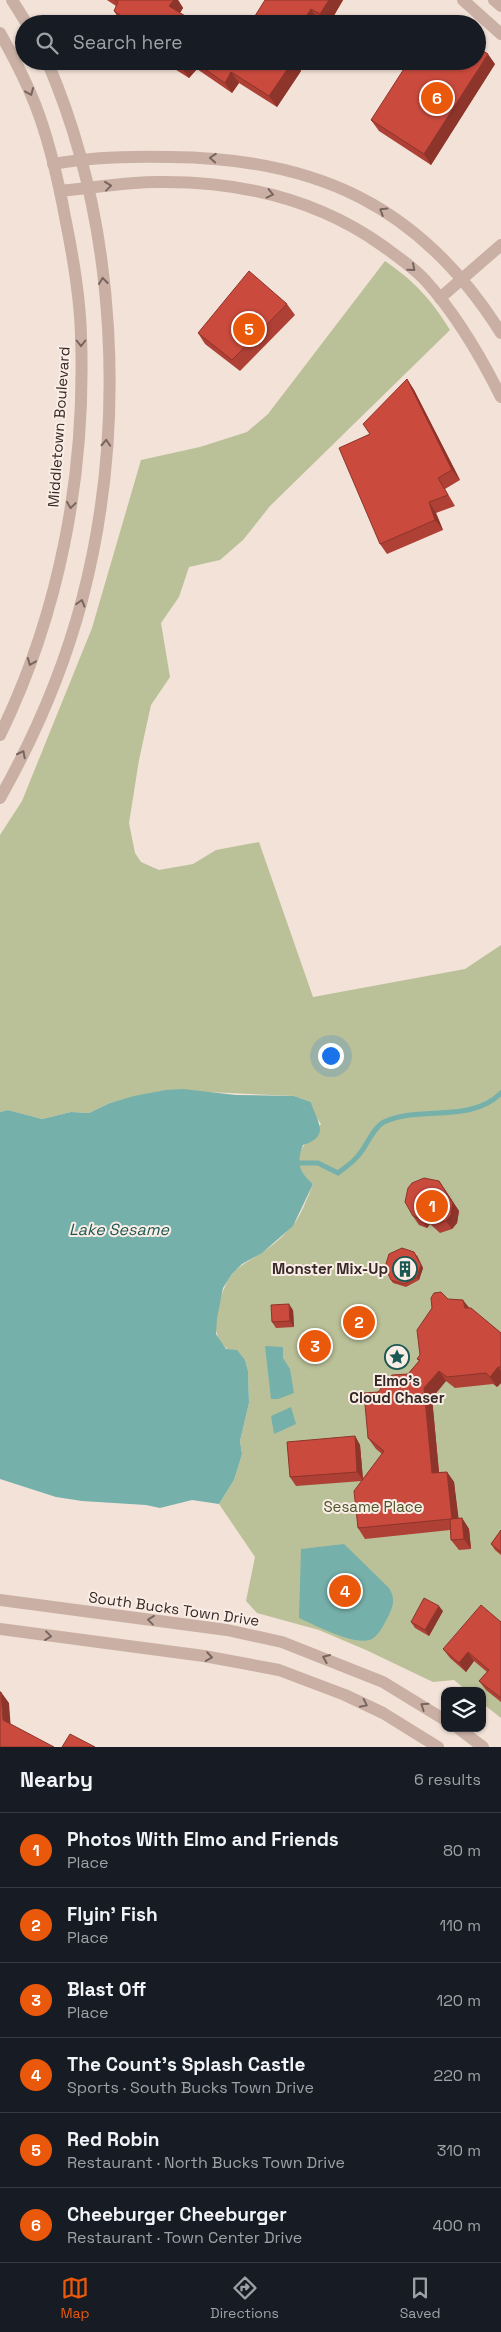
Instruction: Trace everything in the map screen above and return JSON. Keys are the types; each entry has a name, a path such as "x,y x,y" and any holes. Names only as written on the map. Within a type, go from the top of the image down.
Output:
{"street":[{"path":"12,0 21,15"},
{"path":"463,0 480,15"},
{"path":"494,0 501,6"},
{"path":"486,21 501,34"},
{"name":"Middletown Boulevard","path":"0,33 15,62"},
{"name":"Middletown Boulevard","path":"0,735 27,673 46,620 61,561 72,499 80,404 81,336 77,291 60,191 35,104 19,70"},
{"path":"0,798 31,736 68,646 82,600 98,522 106,448 109,386 108,343 105,296 97,234 81,159 51,70"},
{"path":"53,164 81,159 210,157 244,161 302,173 342,187 387,213 422,239 480,300 501,333"},
{"path":"60,191 156,182 195,182 236,186 289,198 313,206 363,232 402,260 423,278 462,327 501,397"},
{"path":"440,298 501,245"},
{"name":"South Bucks Town Drive","path":"0,1600 227,1630 282,1642 384,1682 441,1717"},
{"path":"0,1630 204,1656 279,1670 345,1695 383,1713 438,1747"},
{"path":"463,1732 484,1747"}],"green space":[{"name":"Sesame Place","path":"385,261 421,291 450,330 270,506 243,540 220,560 189,567 179,597 161,623 170,677 151,705 139,760 129,823 135,853 141,862 159,870 193,864 216,850 259,842 313,997 465,969 501,945 501,1718 486,1706 486,1687 462,1687 454,1680 433,1682 319,1630 257,1613 246,1601 255,1557 219,1504 234,1480 242,1454 240,1441 249,1403 248,1371 245,1360 228,1350 221,1343 216,1328 217,1311 222,1293 233,1273 270,1247 282,1236 296,1222 304,1206 313,1184 300,1168 300,1154 303,1147 321,1124 314,1114 311,1102 294,1096 165,1090 110,1103 89,1113 71,1112 42,1119 8,1110 0,1112 0,835 22,801 92,628 141,460 200,447 247,432 268,414"}],"water":[{"name":"Lake Sesame","path":"183,1089 236,1095 294,1096 311,1102 320,1127 317,1137 303,1145 301,1151 300,1166 313,1184 293,1226 262,1253 242,1264 232,1274 223,1288 216,1334 226,1349 237,1350 245,1360 248,1371 249,1403 240,1441 242,1454 234,1480 219,1504 192,1500 160,1508 146,1505 82,1501 56,1497 0,1479 0,1112 8,1110 42,1119 71,1112 89,1113 110,1103 134,1096 165,1090"},
{"path":"265,1346 283,1347 283,1358 290,1369 294,1393 278,1399 271,1399"},
{"path":"291,1407 296,1424 274,1434 271,1416"},
{"path":"344,1544 389,1588 393,1600 388,1617 379,1632 372,1639 365,1641 346,1638 299,1618 301,1549"}],"building":[{"path":"115,0 174,0 169,6 184,15 120,15 114,11 118,2"},
{"path":"265,0 329,0 320,14 311,9 307,15 256,15"},
{"path":"206,70 287,70 269,96 231,72 225,83"},
{"path":"403,70 478,70 424,154 371,120"},
{"path":"249,271 287,304 232,360 198,333"},
{"path":"407,379 452,470 438,478 448,495 429,502 435,520 380,544 339,448 370,434 363,424"},
{"path":"424,1178 439,1181 453,1203 451,1215 446,1221 435,1224 424,1216 421,1219 413,1216 405,1202 408,1188 412,1183"},
{"name":"Monster Mix-Up","path":"402,1248 414,1252 421,1265 417,1277 404,1284 391,1280 385,1267 389,1254"},
{"path":"441,1292 448,1299 463,1300 465,1308 471,1308 501,1333 501,1367 498,1367 490,1377 486,1373 447,1377 439,1371 424,1388 432,1473 447,1472 452,1519 462,1518 464,1539 451,1540 450,1519 358,1528 354,1491 384,1451 368,1438 364,1393 378,1392 392,1375 408,1374 420,1360 417,1359 420,1355 417,1330 432,1308 431,1298 434,1293"},
{"path":"289,1304 290,1321 272,1322 271,1305"},
{"path":"355,1436 357,1472 290,1477 287,1442"},
{"path":"501,1530 501,1552 491,1544"},
{"path":"424,1598 439,1606 425,1630 411,1622"},
{"path":"481,1605 501,1622 501,1698 479,1681 489,1670 468,1652 459,1663 443,1649"},
{"path":"0,1692 3,1720 54,1747 0,1747"},
{"path":"70,1734 95,1747 62,1747"}],"waterway":[{"path":"298,1163 318,1163 338,1173 360,1154 376,1129 384,1122 398,1117 475,1108 489,1102 501,1093"}],"place":[{"name":"Cheeburger Cheeburger","path":"437,98"},
{"name":"Red Robin","path":"249,329"},
{"name":"Photos With Elmo and Friends","path":"432,1206"},
{"name":"Monster Mix-Up","path":"405,1269"},
{"name":"Flyin' Fish","path":"359,1322"},
{"name":"Blast Off","path":"315,1346"},
{"name":"Elmo's Cloud Chaser","path":"397,1357"},
{"name":"The Count's Splash Castle","path":"345,1591"}]}
